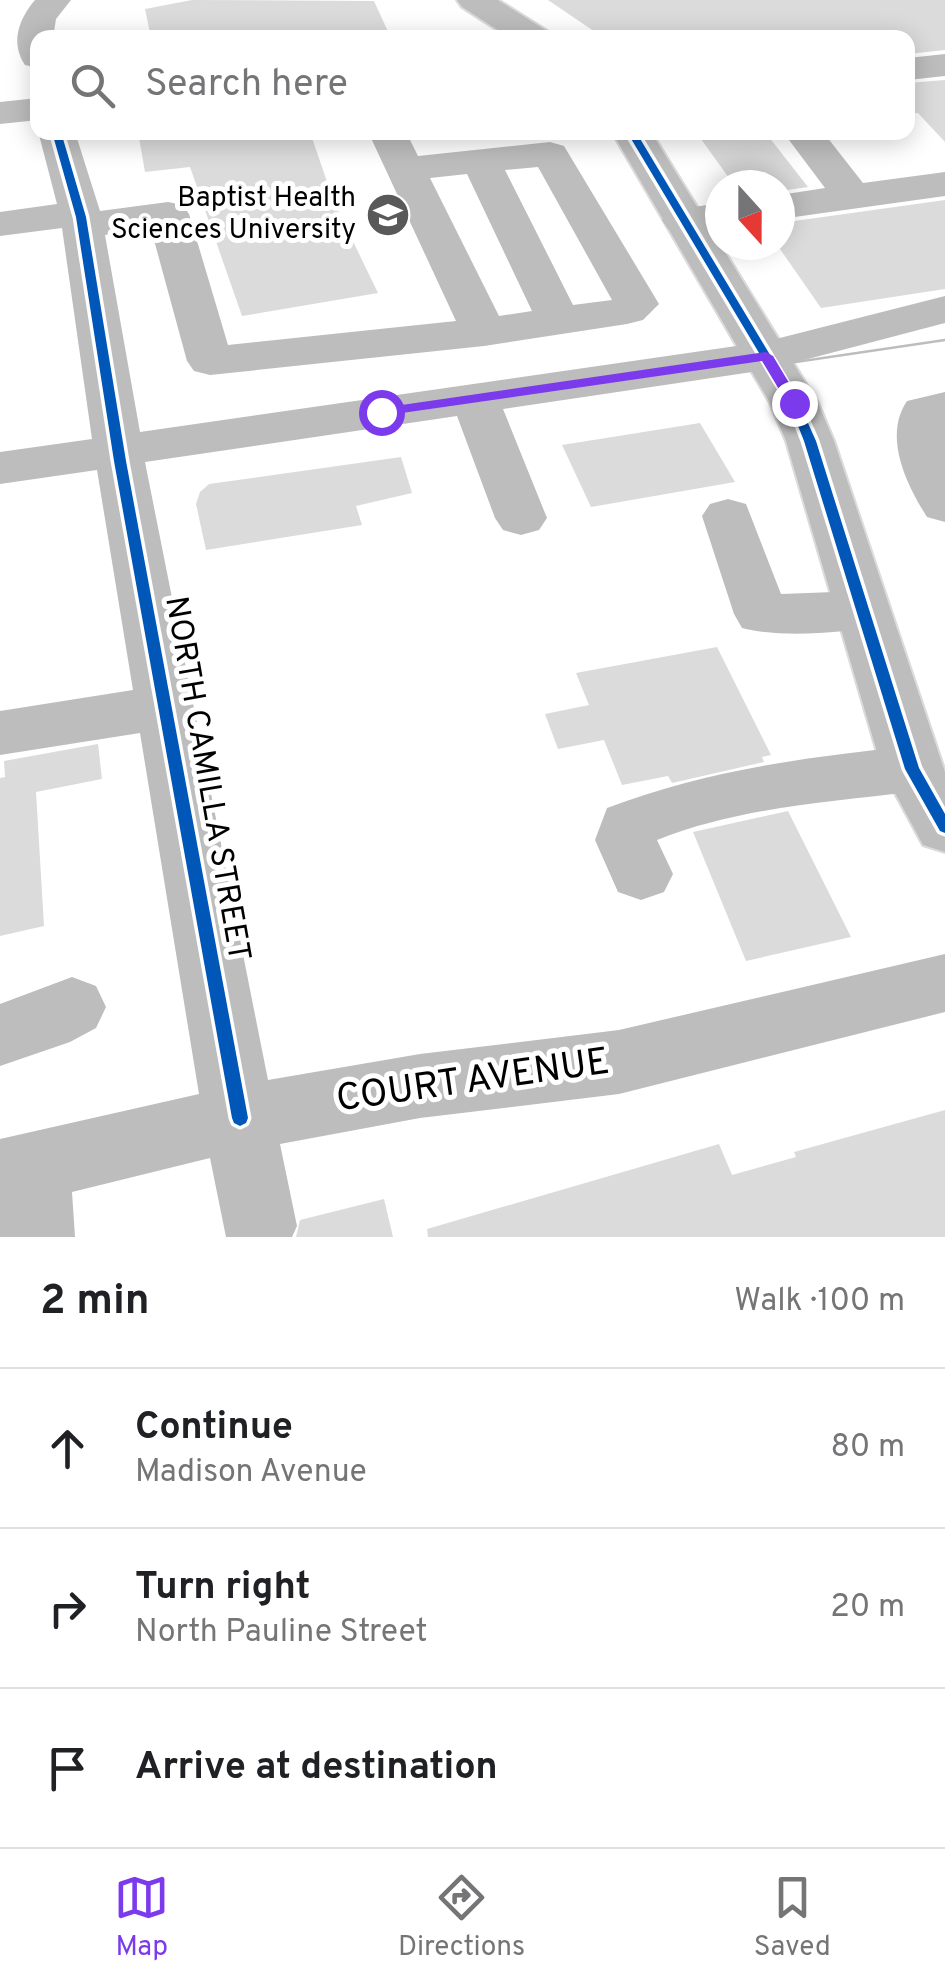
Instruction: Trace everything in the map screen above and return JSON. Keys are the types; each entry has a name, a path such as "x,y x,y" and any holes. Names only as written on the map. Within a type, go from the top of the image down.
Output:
{"street":[{"path":"36,30 37,16 54,0"},
{"path":"474,0 522,30"},
{"path":"8,9 30,40"},
{"path":"915,68 945,65"},
{"path":"0,114 30,110"},
{"name":"NORTH CAMILLA STREET","path":"58,140 81,220 118,450 258,1226"},
{"path":"638,140 702,218 766,356 794,403 810,441 912,770 945,827"},
{"path":"808,140 853,197"},
{"path":"0,224 168,214 210,361 484,332 627,311 637,304 555,157 542,154 480,161 398,150"},
{"path":"398,150 484,332"},
{"path":"480,161 559,321"},
{"path":"795,205 945,184"},
{"path":"766,356 945,309"},
{"path":"0,468 766,356 945,348"},
{"path":"475,399 520,518"},
{"path":"945,407 924,411 919,441 945,505"},
{"path":"728,516 761,614 861,610"},
{"path":"0,733 165,707"},
{"path":"641,874 626,840 629,824 673,806 780,782 912,770"},
{"name":"COURT AVENUE","path":"17,1170 240,1118 420,1086 619,1062 945,983"},
{"path":"0,1035 46,1021 72,1007"},
{"path":"17,1170 37,1237"}],"building":[{"path":"192,0 374,1 387,30 149,30 145,9"},
{"path":"548,0 945,0 945,50 915,53 915,30 592,30"},
{"path":"945,80 945,142 915,113 915,82"},
{"path":"139,140 313,140 334,202 378,293 242,316 190,167 145,172"},
{"path":"702,140 771,140 795,170 723,170"},
{"path":"795,170 808,187 795,189"},
{"path":"945,200 945,289 821,308 788,260 795,260 795,221"},
{"path":"700,423 735,482 591,507 562,445"},
{"path":"401,457 412,493 356,506 362,525 206,550 196,504 200,492 209,484"},
{"path":"717,647 771,755 762,757 764,762 672,783 668,776 622,785 604,740 558,749 545,714 589,705 576,673"},
{"path":"98,744 102,779 36,792 44,926 0,936 0,778 5,777 4,761"},
{"path":"788,811 851,937 746,961 693,832"},
{"path":"945,1110 945,1237 428,1237 427,1229 719,1144 732,1175 796,1157 794,1152"},
{"path":"384,1199 393,1237 296,1237 300,1220"}],"tram line":[{"path":"0,457 945,319"},
{"path":"0,480 945,340"}],"cycle path":[{"path":"58,140 81,217 120,461 240,1118"},
{"path":"636,140 794,403 810,441 912,769 945,827"}],"place":[{"name":"Baptist Health Sciences University","path":"388,215"}],"route":[{"path":"381,412 766,356 794,403"}]}
